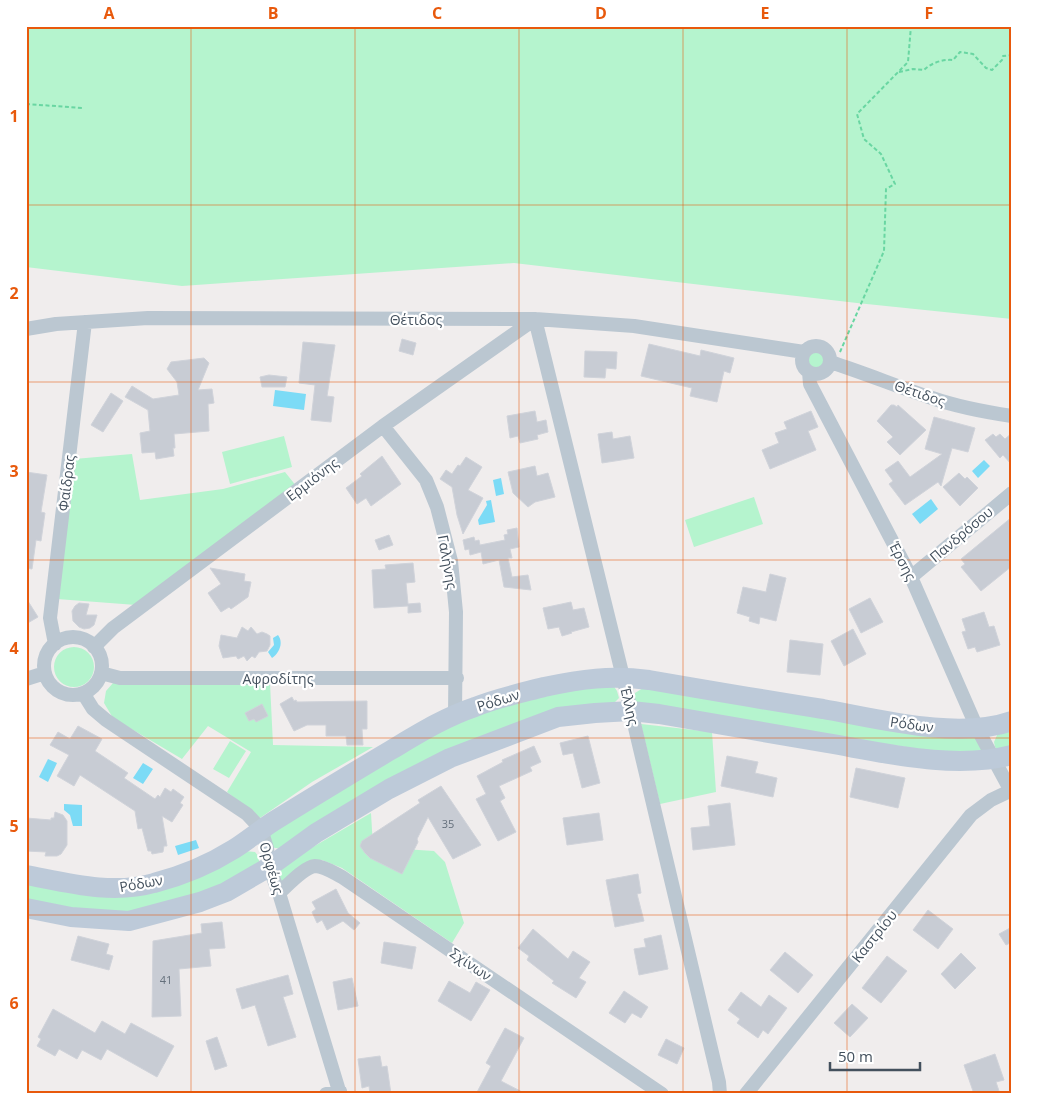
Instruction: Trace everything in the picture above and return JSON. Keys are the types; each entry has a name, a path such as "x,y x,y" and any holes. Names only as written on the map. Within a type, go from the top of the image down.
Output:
{"street":[{"name":"Θέτιδος","path":"26,329 84,322 148,318 535,318 634,326 804,352 811,347 820,347 827,352 824,368 869,374 933,399 985,412 1012,416"},
{"name":"Ερμιόνης","path":"94,647 112,628 383,426 535,318"},
{"name":"Έλλης","path":"535,318 623,677 719,1082 720,1094"},
{"name":"Φαίδρας","path":"54,644 50,618 84,322"},
{"name":"Έρσης","path":"804,352 803,365 824,368"},
{"name":"Έρσης","path":"824,368 810,384 911,577 977,728 1003,757 1011,791"},
{"name":"Γαλήνης","path":"383,426 426,480 437,507 450,561 456,612 455,715"},
{"name":"Πανδρόσου","path":"911,577 1012,492"},
{"path":"71,638 87,642 94,647 99,655 101,673 94,685 83,693 67,695 59,692 48,681 45,673 45,659 48,650 54,644 71,638"},
{"path":"27,678 45,673"},
{"name":"Αφροδίτης","path":"101,673 120,678 456,678"},
{"name":"Ρόδων","path":"26,875 90,887 122,888 153,884 200,867 225,854 261,829 404,742 455,715 476,706 539,688 599,677 623,677 949,729 977,728 1012,720"},
{"name":"Ορφέως","path":"83,693 93,709 106,720 247,814 261,829 270,867 335,1093"},
{"path":"26,908 71,917 128,921 200,902 226,892 270,867 316,832 389,789 450,758 558,717 595,713 631,712 659,714 917,758 966,761 1003,757"},
{"name":"Καστρίου","path":"746,1094 971,815 991,800 1011,791"},
{"name":"Σχίνων","path":"279,894 306,870 315,866 324,868 342,877 662,1094"}],"path":[{"path":"824,368 884,251 886,189 895,184 881,154 864,139 857,114 908,62 911,26"},
{"path":"897,73 913,69 924,70 929,65 946,59 953,60 960,52 972,54 986,68 992,70 1002,60 1003,56 1012,55"},
{"path":"26,104 83,108"}],"green space":[{"path":"26,26 1012,26 1012,319 514,263 182,286 26,267"},
{"path":"816,352 822,354 824,360 822,366 816,368 810,366 808,360 810,354"},
{"path":"284,436 292,467 230,484 222,452"},
{"path":"132,454 140,500 223,489 285,472 297,487 136,605 57,599 74,459"},
{"path":"754,497 763,524 694,547 685,520"},
{"path":"78,647 85,650 91,656 94,667 93,675 85,684 78,687 70,687 63,684 55,675 54,663 57,656 66,648"},
{"path":"113,683 270,683 273,745 373,747 312,782 260,818 227,792 251,752 208,726 182,759 113,718 104,703 106,691"},
{"path":"613,685 619,698 614,703 540,715 282,849 270,847 270,832 430,735 475,714 536,694"},
{"path":"643,688 975,736 982,750 966,756 642,707 635,701 635,693"},
{"path":"641,724 712,732 716,792 660,804"},
{"path":"1012,727 1012,749 998,750 994,742 998,733"},
{"path":"230,741 246,751 229,778 213,769"},
{"path":"371,813 373,847 434,851 445,862 464,923 452,943 342,868 322,860 282,883 277,868"},
{"path":"245,851 255,852 259,857 259,864 197,897 115,915 26,903 26,883 115,894"}],"water":[{"path":"275,390 306,394 304,410 273,406"},
{"path":"984,460 990,466 978,478 972,471"},
{"path":"501,478 504,494 496,496 493,480"},
{"path":"931,499 938,509 920,524 912,514"},
{"path":"491,500 495,522 479,525 478,520 487,505 486,501"},
{"path":"278,635 281,641 280,648 272,658 268,652 274,645 273,638"},
{"path":"48,759 57,763 48,782 39,777"},
{"path":"143,763 153,769 143,784 133,778"},
{"path":"64,804 82,805 82,826 73,826 70,815 64,810"},
{"path":"196,840 199,848 178,855 175,846"}],"building":[{"path":"402,339 416,343 413,355 399,351"},
{"path":"303,342 335,345 327,396 334,397 331,422 311,420 315,385 299,383"},
{"path":"649,344 700,356 701,350 734,358 730,373 724,371 717,402 690,396 692,388 641,376"},
{"path":"585,351 617,352 616,369 606,368 605,378 584,377"},
{"path":"204,358 209,363 198,390 212,389 214,403 208,404 209,431 174,434 174,456 156,459 155,452 142,453 140,433 150,431 148,410 125,397 132,386 153,399 179,395 177,382 167,369 171,362"},
{"path":"269,375 287,377 285,387 262,387 260,377"},
{"path":"111,393 123,401 103,432 91,425"},
{"path":"891,405 897,407 898,405 926,430 900,455 887,442 893,437 877,421"},
{"path":"535,411 537,422 546,420 548,432 537,435 538,439 520,443 518,436 510,438 507,416"},
{"path":"811,411 818,427 808,431 816,450 770,469 762,450 779,443 775,433 787,429 784,422"},
{"path":"934,417 975,428 968,452 952,448 941,486 938,482 905,505 889,484 893,481 885,470 898,461 910,477 942,454 925,449"},
{"path":"612,432 613,439 630,436 634,458 602,463 598,434"},
{"path":"1012,433 1012,465 1003,455 1000,458 985,440 993,434 996,437 1000,434 1005,439"},
{"path":"382,456 401,484 371,506 366,498 357,504 346,488 362,476 360,474"},
{"path":"466,457 482,467 468,490 483,498 463,534 457,515 452,487 440,479 446,470 452,474"},
{"path":"535,466 537,476 548,473 555,497 535,502 528,507 513,493 508,472"},
{"path":"26,472 47,475 41,512 45,513 41,541 36,540 32,569 26,568"},
{"path":"959,473 965,479 967,477 978,488 960,506 943,487"},
{"path":"1012,517 1012,566 981,591 961,567 965,564 961,559"},
{"path":"517,528 519,547 510,549 512,558 508,558 512,577 528,575 531,590 504,587 499,560 483,564 481,552 470,555 469,549 465,550 463,540 474,537 475,541 479,540 480,545 505,540 504,535 508,534 507,530"},
{"path":"389,535 393,545 379,550 375,540"},
{"path":"413,563 415,582 406,583 408,604 420,603 421,612 408,613 408,606 374,608 372,570 386,569 385,565"},
{"path":"210,568 245,574 244,581 251,582 248,597 231,609 229,607 221,612 208,593 221,584"},
{"path":"770,574 786,578 776,621 760,617 759,624 749,621 750,617 737,613 743,587 766,592"},
{"path":"26,598 38,617 26,624"},
{"path":"870,598 883,622 861,633 849,609"},
{"path":"571,602 573,610 584,608 589,627 562,636 559,627 548,629 543,608"},
{"path":"79,603 89,604 86,615 97,615 94,625 90,628 84,629 79,627 73,621 72,611"},
{"path":"984,612 989,627 994,626 1000,645 977,652 975,647 968,649 962,632 966,631 962,619"},
{"path":"242,627 248,631 251,627 257,634 262,632 270,636 270,645 267,651 259,652 255,658 252,656 247,661 244,656 238,659 236,656 223,658 219,646 221,635 237,638"},
{"path":"853,629 866,654 844,666 831,641"},
{"path":"790,640 823,644 820,675 787,672"},
{"path":"292,697 297,702 367,701 367,729 362,729 363,745 347,745 346,736 326,736 326,725 307,725 294,731 280,704"},
{"path":"262,704 268,716 256,722 254,719 249,721 245,713"},
{"path":"78,726 102,739 95,751 128,773 124,778 155,799 158,795 160,797 165,788 171,792 173,789 184,797 180,803 183,805 172,822 162,816 167,846 164,846 163,852 152,854 151,851 148,851 142,828 138,829 135,811 80,775 74,786 57,776 69,755 50,745 58,732 70,739"},
{"path":"588,736 600,783 582,788 573,753 563,755 560,743"},
{"path":"534,746 541,762 530,767 532,771 499,786 505,798 500,801 516,832 498,841 476,799 486,794 477,776 503,762 502,760"},
{"path":"727,756 758,762 755,773 777,778 773,797 721,786"},
{"path":"856,768 905,778 898,808 850,797"},
{"path":"441,786 481,845 453,859 428,817 402,874 370,858 365,853 360,846 362,841 420,803 418,800"},
{"path":"730,803 735,845 693,850 691,828 710,826 708,806"},
{"path":"55,812 63,815 67,821 67,845 61,854 45,856 46,852 26,851 29,838 26,838 26,818 51,820 51,818 54,818"},
{"path":"599,813 603,840 567,845 563,818"},
{"path":"638,874 641,893 637,894 644,921 615,927 606,880"},
{"path":"336,889 348,913 360,923 354,930 343,921 327,930 322,920 317,923 312,912 316,909 312,902"},
{"path":"928,910 953,929 938,949 913,930"},
{"path":"222,922 225,948 209,949 211,966 179,969 181,1016 152,1017 153,941 202,933 201,924"},
{"path":"1012,927 1012,942 1006,945 999,934"},
{"path":"533,929 568,959 573,951 590,962 579,978 586,982 576,998 552,983 554,981 527,960 529,956 518,948"},
{"path":"661,935 668,969 639,975 634,949 646,947 644,939"},
{"path":"78,936 109,944 106,954 113,956 109,970 71,960"},
{"path":"384,942 416,947 412,969 381,963"},
{"path":"785,952 813,975 798,993 770,970"},
{"path":"961,953 976,968 955,989 941,974"},
{"path":"887,956 907,971 881,1003 862,988"},
{"path":"288,975 293,994 283,997 296,1037 268,1046 255,1005 242,1009 236,989"},
{"path":"352,978 358,1006 338,1010 333,982"},
{"path":"449,981 470,993 476,982 490,990 471,1021 438,1001"},
{"path":"624,991 648,1007 641,1018 632,1013 625,1023 609,1013"},
{"path":"741,992 761,1007 769,995 787,1008 768,1034 763,1030 758,1038 737,1023 740,1019 728,1010"},
{"path":"852,1004 868,1018 850,1037 834,1023"},
{"path":"53,1009 95,1033 102,1021 125,1034 131,1023 174,1046 157,1077 107,1049 101,1060 82,1050 77,1059 59,1049 55,1056 37,1046 41,1039 38,1037"},
{"path":"505,1028 524,1038 501,1081 526,1094 476,1094 491,1066 486,1063"},
{"path":"217,1037 227,1066 215,1070 206,1041"},
{"path":"666,1039 684,1048 677,1064 658,1055"},
{"path":"995,1054 1004,1080 996,1082 1000,1094 974,1094 964,1065"},
{"path":"380,1056 382,1067 387,1066 391,1094 370,1094 369,1086 362,1088 358,1059"}]}
